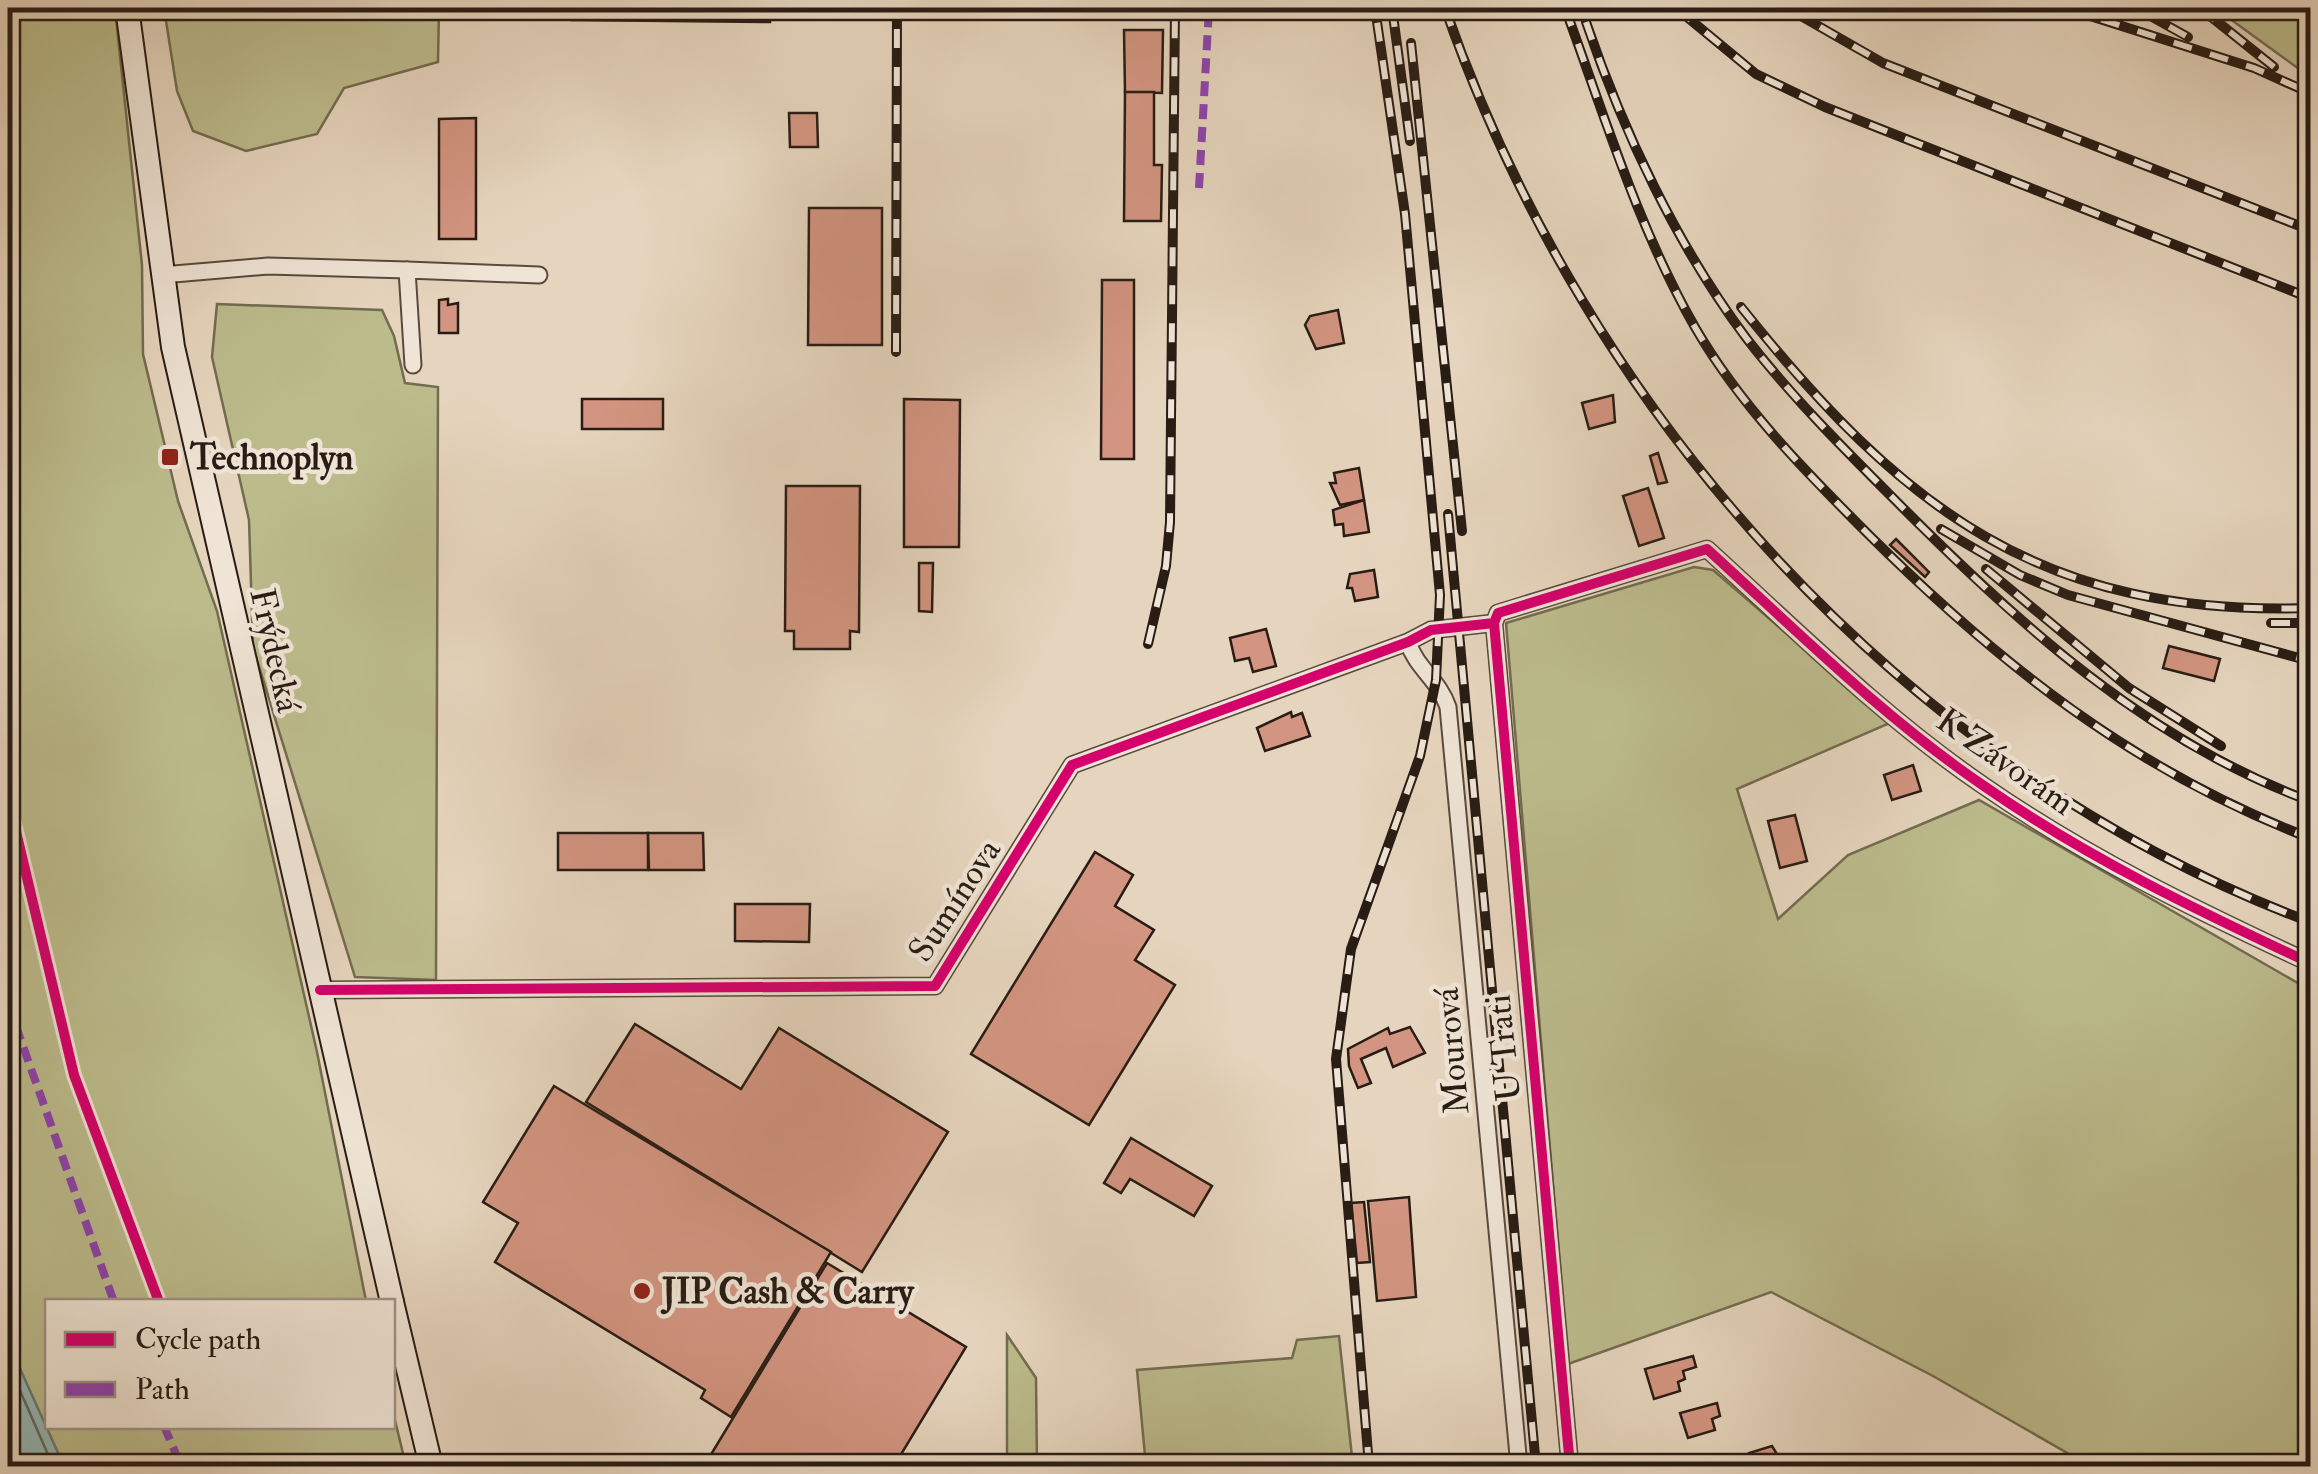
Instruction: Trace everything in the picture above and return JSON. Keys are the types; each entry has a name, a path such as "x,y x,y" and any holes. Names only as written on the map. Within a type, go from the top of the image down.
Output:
{"main road":[{"name":"Frýdecká","path":"127,8 162,274 223,578 391,1299"},
{"name":"Frýdecká","path":"395,1315 431,1466"}],"street":[{"path":"162,274 268,266 539,275"},
{"path":"406,270 413,365"},
{"name":"K Závorám","path":"1496,618 1707,549 1845,674 1983,786 2158,892 2310,963"},
{"name":"Sumínova","path":"320,990 935,986 1072,765 1408,642 1431,630 1496,618"},
{"name":"U Trati","path":"1496,618 1570,1466"},
{"name":"Mourová","path":"1408,642 1412,656 1442,690 1448,706 1520,1466"}],"shaded area":[{"path":"8,8 115,8 142,265 143,354 178,501 217,611 317,1052 366,1299 45,1299 45,1429 395,1429 395,1420 406,1466 60,1466 8,1354"},
{"path":"164,8 439,8 438,62 344,88 317,134 246,151 193,131 177,91"},
{"path":"2215,8 2310,8 2310,77"},
{"path":"217,304 382,310 394,336 405,383 438,387 436,980 355,977 253,647 249,520 212,357"},
{"path":"1694,567 1713,570 1890,723 1737,789 1778,919 1848,855 1979,800 2310,990 2310,1466 2090,1466 1933,1376 1771,1292 1568,1364 1506,623"},
{"path":"1007,1335 1036,1378 1037,1466 1007,1466"},
{"path":"1339,1336 1353,1466 1146,1466 1137,1370 1292,1358 1297,1340"}],"water":[{"path":"8,1342 64,1466 8,1466"}],"building":[{"path":"572,8 769,8 770,22 572,20"},
{"path":"1124,30 1163,30 1162,93 1125,92"},
{"path":"1125,92 1154,92 1154,165 1162,165 1161,221 1124,221"},
{"path":"789,113 817,113 818,147 790,147"},
{"path":"476,118 476,239 439,239 439,119"},
{"path":"809,208 882,208 882,345 808,345"},
{"path":"1102,280 1134,280 1134,459 1101,459"},
{"path":"448,299 448,305 458,303 458,333 439,333 439,300"},
{"path":"1338,310 1344,343 1316,349 1305,325 1310,316"},
{"path":"1613,395 1615,422 1589,429 1582,403"},
{"path":"582,399 663,399 663,429 582,429"},
{"path":"904,399 960,400 959,547 904,547"},
{"path":"1658,453 1667,482 1658,484 1650,456"},
{"path":"1359,468 1364,500 1340,505 1330,483 1336,483 1334,473"},
{"path":"786,486 860,486 859,632 850,631 850,649 794,649 794,631 785,631"},
{"path":"1648,488 1664,538 1639,546 1623,496"},
{"path":"1364,500 1369,532 1344,536 1343,524 1335,525 1333,510"},
{"path":"1896,539 1929,572 1925,577 1890,545"},
{"path":"919,563 933,563 932,612 919,611"},
{"path":"1374,570 1378,597 1355,601 1352,588 1347,588 1350,574"},
{"path":"1266,629 1276,666 1253,672 1249,658 1235,661 1230,638"},
{"path":"2169,646 2220,659 2214,681 2163,668"},
{"path":"1291,712 1292,717 1302,713 1310,736 1265,751 1257,728"},
{"path":"1913,765 1921,791 1892,800 1884,775"},
{"path":"1795,815 1807,861 1780,868 1768,821"},
{"path":"558,833 648,833 648,870 558,870"},
{"path":"648,833 703,833 704,870 649,870"},
{"path":"1095,852 1133,875 1115,906 1154,930 1135,960 1175,985 1089,1125 971,1054"},
{"path":"735,904 810,904 809,942 735,941"},
{"path":"635,1024 741,1089 779,1028 948,1132 862,1272 586,1102"},
{"path":"1410,1027 1425,1053 1393,1067 1386,1048 1361,1059 1371,1083 1358,1088 1349,1066 1348,1049 1388,1028 1390,1034"},
{"path":"554,1086 831,1252 731,1417 701,1398 705,1390 495,1262 518,1223 483,1202"},
{"path":"1131,1138 1212,1186 1194,1216 1130,1179 1121,1193 1104,1183"},
{"path":"1409,1197 1416,1297 1377,1301 1368,1201"},
{"path":"1364,1202 1370,1262 1357,1263 1351,1203"},
{"path":"827,1263 966,1347 894,1466 704,1466"},
{"path":"1693,1356 1696,1367 1683,1371 1685,1379 1678,1382 1680,1391 1654,1399 1645,1369"},
{"path":"1717,1403 1720,1416 1712,1419 1715,1430 1688,1438 1680,1413"},
{"path":"1772,1446 1783,1464 1753,1466 1749,1453"}],"railway":[{"path":"896,352 897,8"},
{"path":"1148,644 1166,566 1170,522 1175,8"},
{"path":"1369,1466 1336,1059 1351,949 1420,756 1436,680 1440,595 1405,214 1375,8"},
{"path":"1392,8 1410,141"},
{"path":"1445,8 1506,158 1582,301 1673,435 1778,560 1895,673 2023,772 2162,855 2310,922"},
{"path":"1565,8 1624,172 1675,291 1714,357 1774,436 1916,580 2018,669 2127,746 2185,780 2310,838"},
{"path":"1676,8 1756,74 1825,107 2310,298"},
{"path":"1787,8 1883,63 2310,230"},
{"path":"2065,8 2254,68 2310,93"},
{"path":"2136,8 2188,37"},
{"path":"2200,8 2274,67"},
{"path":"1586,22 1635,146 1675,227 1747,339 1819,422 1989,591 2087,674 2194,746 2250,776 2310,801"},
{"path":"1411,43 1462,531"},
{"path":"1741,307 1860,441 1921,493 1985,537 2055,570 2131,593 2215,606 2310,608"},
{"path":"1448,514 1536,1466"},
{"path":"1941,529 2020,575 2068,595 2310,661"},
{"path":"1986,569 2129,688 2221,746"},
{"path":"2271,623 2310,623"}],"marked path":[{"path":"1199,188 1209,8"},
{"path":"8,1004 113,1299"},
{"path":"165,1429 181,1466"}],"cycle path":[{"path":"320,990 935,986 1072,765 1408,642 1431,630 1494,623 1498,613 1707,549 1876,702 1984,786 2102,859 2310,963"},
{"path":"1494,623 1570,1466"},
{"path":"8,798 74,1075 158,1299"}],"place":[{"name":"Technoplyn","path":"170,457"},
{"name":"JIP Cash & Carry","path":"642,1291"}]}
